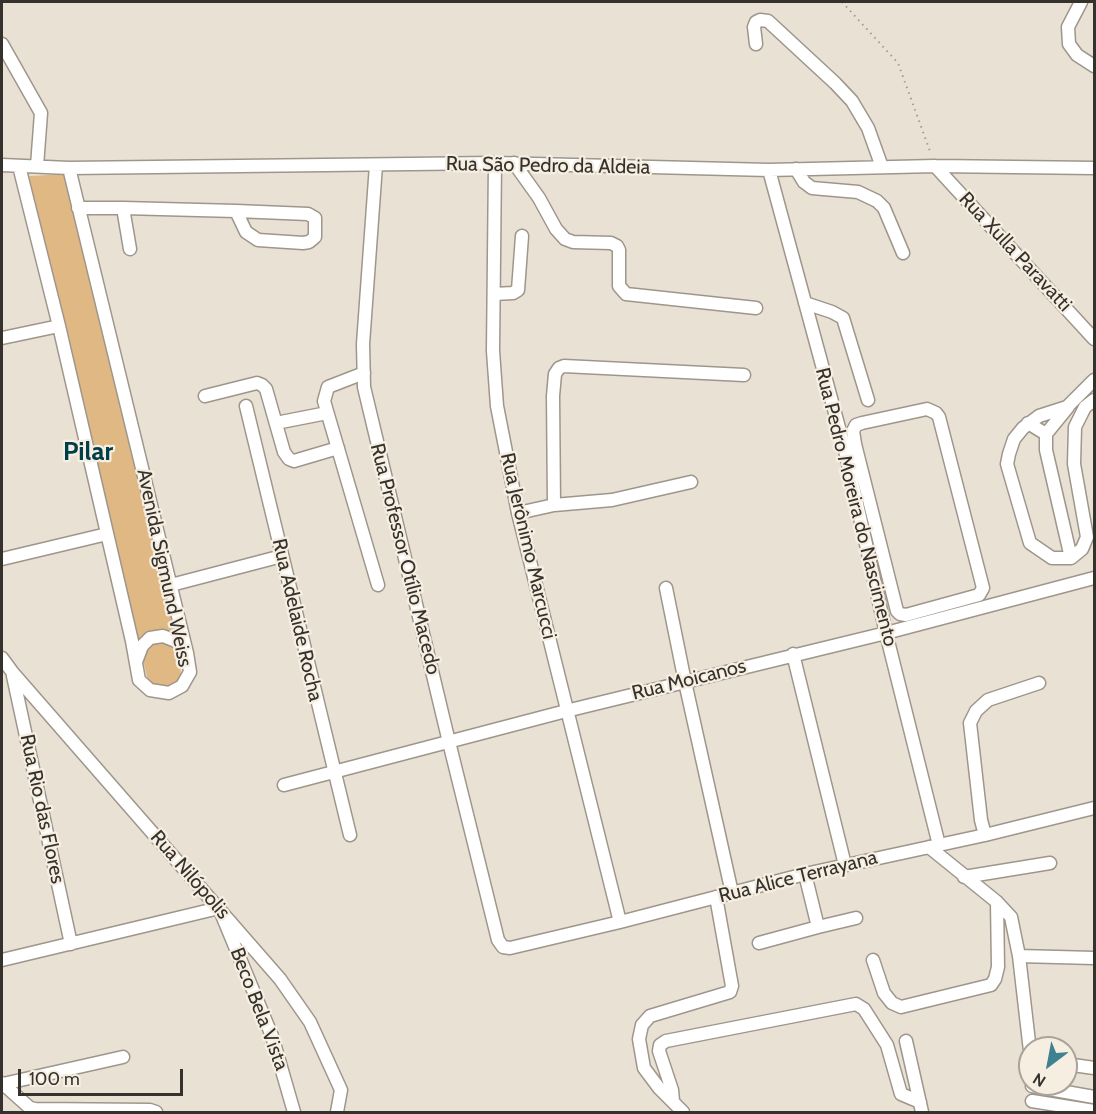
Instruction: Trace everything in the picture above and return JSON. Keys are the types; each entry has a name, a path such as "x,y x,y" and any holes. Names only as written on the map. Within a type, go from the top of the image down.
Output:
{"street":[{"path":"1081,2 1068,27 1069,44 1077,55 1095,66"},
{"path":"756,44 754,27 756,22 768,21 835,82 852,101 868,128 882,167"},
{"path":"2,44 41,113 37,166"},
{"name":"Rua Jerônimo Marcucci","path":"495,163 493,351 497,406 518,513 566,711 621,922"},
{"name":"Rua São Pedro da Aldeia","path":"2,165 69,168 514,163 769,170 935,166 1095,168"},
{"path":"514,163 544,204 556,229 566,239 573,242 611,243 617,246 619,286 626,294 756,308"},
{"name":"Rua Professor Otílio Macedo","path":"376,165 363,344 364,387 498,940 503,947"},
{"name":"Avenida Sigmund Weiss","path":"19,166 59,326 139,680 150,690 169,693 182,686 190,672 187,653 69,168"},
{"name":"Rua Xulla Paravatti","path":"935,166 1092,332"},
{"path":"796,169 804,182 812,188 858,192 877,201 884,208 903,253"},
{"name":"Rua Pedro Moreira do Nascimento","path":"769,170 805,303 849,445 886,633 934,846"},
{"path":"78,208 123,207 236,211 308,214 315,218 315,237 303,243 258,240 246,232 236,211"},
{"path":"123,207 130,249"},
{"path":"494,294 513,293 518,290 522,236"},
{"path":"805,303 843,318 868,400"},
{"path":"2,338 59,326"},
{"path":"554,505 553,396 555,374 559,368 564,366 744,375"},
{"path":"364,373 328,387 324,401 378,585"},
{"path":"1071,558 1046,450 1046,434 1067,407 1095,380"},
{"path":"205,396 257,383 266,389 284,452 289,459 294,461 338,448"},
{"path":"1090,404 1076,428 1074,464 1087,537 1083,549 1071,558 1052,558 1030,543 1007,464 1014,439 1028,423 1039,416 1067,407 1090,404"},
{"name":"Rua Adelaide Rocha","path":"246,406 350,835"},
{"path":"927,409 936,413 939,417 983,588 979,595 906,615 897,611 849,445 856,425 927,409"},
{"path":"276,423 327,413"},
{"path":"1028,423 1046,434"},
{"path":"518,513 554,505 612,500 692,482"},
{"path":"2,559 107,534"},
{"path":"171,585 282,556"},
{"name":"Rua Moicanos","path":"284,785 566,711 886,633 1095,578"},
{"path":"666,588 732,893"},
{"path":"136,663 142,646 150,638 163,636 178,642 187,653"},
{"path":"793,654 845,865"},
{"name":"Rua Nilópolis","path":"2,658 13,674 280,979 310,1022 341,1090 337,1113"},
{"name":"Rua Rio das Flores","path":"13,674 71,944"},
{"path":"985,835 981,820 970,723 976,711 988,700 1039,683"},
{"name":"Rua Alice Terrayana","path":"503,947 510,948 621,922 805,874 985,835 1095,808"},
{"path":"934,846 964,877 997,902 1011,917 1019,956 1028,1036"},
{"path":"964,877 1050,863"},
{"path":"805,874 818,927"},
{"path":"683,1113 658,1088 644,1068 639,1039 642,1025 650,1016 730,992 732,986 716,897"},
{"path":"873,960 884,993 892,1003 901,1007 991,985 998,967 997,902"},
{"path":"2,960 219,908"},
{"name":"Beco Bela Vista","path":"219,908 272,1036 294,1113"},
{"path":"759,943 856,918"},
{"path":"1019,956 1095,958"},
{"path":"673,1101 672,1090 659,1052 660,1045 666,1041 856,1004 864,1009 887,1045 901,1094 921,1107"},
{"path":"1028,1031 1032,1036"},
{"path":"906,1041 921,1107"},
{"path":"2,1083 123,1057"},
{"path":"1078,1066 1095,1068"},
{"path":"2,1083 30,1108 150,1110 156,1113"},
{"path":"1078,1093 1095,1097"},
{"path":"1027,1113 1032,1096"},
{"path":"1032,1101 1095,1111"}],"path":[{"path":"842,2 898,63 935,166"}],"shaded area":[{"path":"68,174 179,649 181,676 176,689 158,691 148,681 29,176"}],"district":[{"name":"Pilar","path":"88,452"}]}
